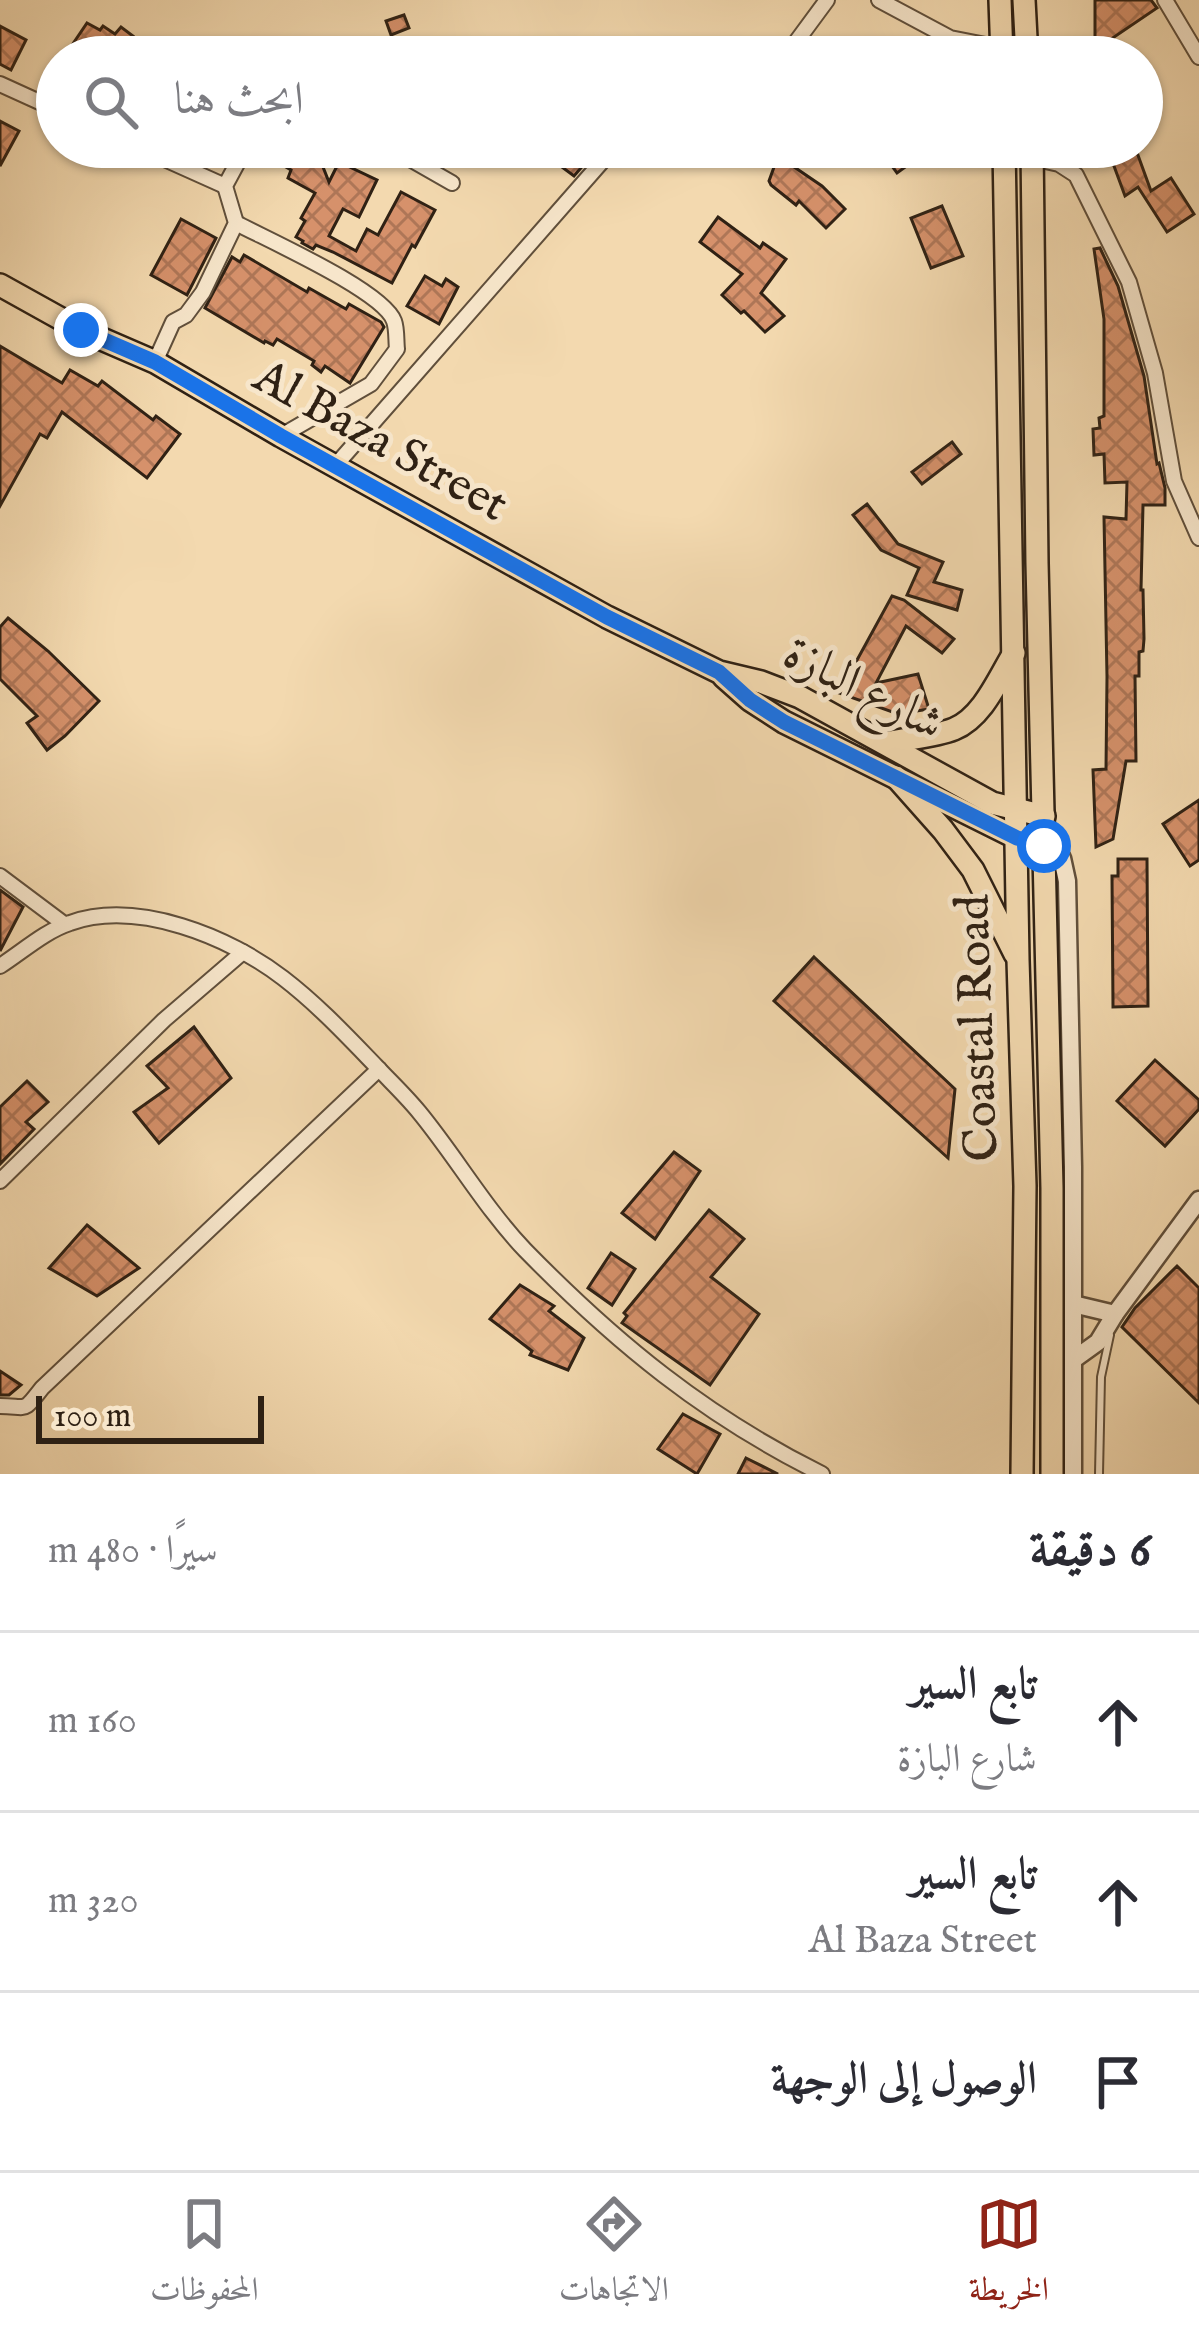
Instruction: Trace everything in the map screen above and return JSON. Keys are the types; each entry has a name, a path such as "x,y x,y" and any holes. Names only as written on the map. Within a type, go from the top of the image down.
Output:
{"main road":[{"path":"1000,0 1001,36"},
{"path":"1024,0 1026,36"},
{"name":"Coastal Road","path":"1004,168 1025,1186 1022,1474"},
{"name":"Coastal Road","path":"1032,168 1052,1188 1052,1474"},
{"name":"Al Baza Street","path":"0,285 81,330 155,362 607,617 719,672"},
{"path":"886,743 951,731 966,722 979,710 1014,653"},
{"name":"شارع البازة","path":"719,672 800,697 960,788 992,803 1044,816"},
{"name":"شارع البازة","path":"719,672 784,722 1017,838 1044,846"},
{"path":"896,777 973,870 1018,960"}],"street":[{"path":"800,36 827,0"},
{"path":"878,0 946,36"},
{"path":"1165,0 1199,57"},
{"path":"0,84 36,100"},
{"path":"185,168 225,186"},
{"path":"155,362 172,322 186,315 202,292 236,223 225,186 235,168"},
{"path":"425,168 452,183"},
{"path":"335,466 596,168"},
{"path":"1065,168 1076,175 1129,282 1155,373 1174,481 1199,538"},
{"path":"236,223 362,290 382,304 394,321 397,349 371,384 281,436"},
{"path":"1044,846 1055,850 1066,867 1072,1044 1073,1474"},
{"path":"0,877 64,924"},
{"path":"0,966 64,924 103,916 131,916 182,927 243,952 315,1004 417,1109 522,1247 645,1363 718,1417 822,1474"},
{"path":"0,1181 164,1020 243,952"},
{"path":"0,1406 22,1409 29,1405 379,1070"},
{"path":"1073,1360 1098,1342 1199,1200"},
{"path":"1073,1304 1115,1314"}],"lane":[{"path":"1099,1474 1101,1377 1115,1314"}],"building":[{"path":"1095,0 1151,0 1157,8 1116,36 1095,36"},
{"path":"404,15 409,28 391,35 386,21"},
{"path":"87,23 115,34 121,27 133,36 78,36"},
{"path":"0,26 26,40 11,70 0,64"},
{"path":"0,121 19,131 0,166"},
{"path":"288,168 323,168 329,182 336,168 352,168 377,180 359,217 343,209 329,236 356,251 367,229 378,235 401,192 435,210 392,283 296,237 315,193 288,178"},
{"path":"774,168 796,168 845,209 826,228 799,201 796,205 769,181"},
{"path":"1115,168 1143,168 1151,191 1171,178 1194,214 1167,232 1138,187 1125,196"},
{"path":"942,206 963,256 931,268 911,218"},
{"path":"718,217 760,248 763,243 786,259 761,293 784,316 765,332 722,295 742,274 700,242"},
{"path":"181,219 216,238 187,295 151,275"},
{"path":"1100,248 1118,286 1144,376 1165,505 1143,505 1144,639 1139,676 1135,676 1136,761 1126,761 1113,839 1096,847 1093,770 1106,769 1104,517 1126,519 1127,482 1105,483 1104,454 1094,455 1093,429 1100,428 1099,418 1104,416 1104,319 1094,249"},
{"path":"244,255 307,292 309,288 346,309 349,304 381,322 384,327 350,383 325,366 321,372 312,365 314,361 277,339 273,345 264,343 205,308 232,257 240,262"},
{"path":"425,276 442,286 446,279 458,287 439,324 407,306"},
{"path":"0,346 62,383 70,370 98,386 102,381 180,434 147,478 62,412 47,438 40,434 0,506"},
{"path":"952,442 961,454 922,484 912,472"},
{"path":"867,504 898,544 943,562 934,582 962,590 957,610 907,595 919,568 881,550 853,515"},
{"path":"892,596 954,639 942,653 906,626 876,683 918,674 929,709 898,714 839,693"},
{"path":"8,618 99,701 47,750 27,723 37,716 0,679 0,627"},
{"path":"1199,800 1199,860 1190,866 1163,824"},
{"path":"1118,859 1147,859 1148,1006 1113,1007 1112,876 1118,876"},
{"path":"0,890 23,907 0,951"},
{"path":"814,957 955,1089 948,1158 774,1001"},
{"path":"194,1027 231,1078 159,1143 134,1112 168,1088 147,1066"},
{"path":"1155,1060 1199,1100 1199,1109 1165,1146 1117,1101"},
{"path":"27,1081 48,1102 26,1122 34,1129 0,1164 0,1107"},
{"path":"674,1152 700,1171 655,1239 622,1213"},
{"path":"709,1210 744,1239 711,1277 759,1314 710,1385 622,1323 624,1313"},
{"path":"87,1225 139,1268 97,1296 49,1268"},
{"path":"611,1253 635,1269 612,1305 588,1288"},
{"path":"1177,1266 1199,1288 1199,1403 1122,1327"},
{"path":"520,1285 554,1306 549,1311 584,1338 568,1370 530,1355 532,1351 490,1319"},
{"path":"0,1371 21,1385 9,1395 0,1395"},
{"path":"683,1414 720,1434 697,1474 658,1449"},
{"path":"746,1458 778,1474 738,1474"}],"route":[{"path":"81,330 155,362 607,617 719,672 784,722 1017,838 1044,846"}]}
